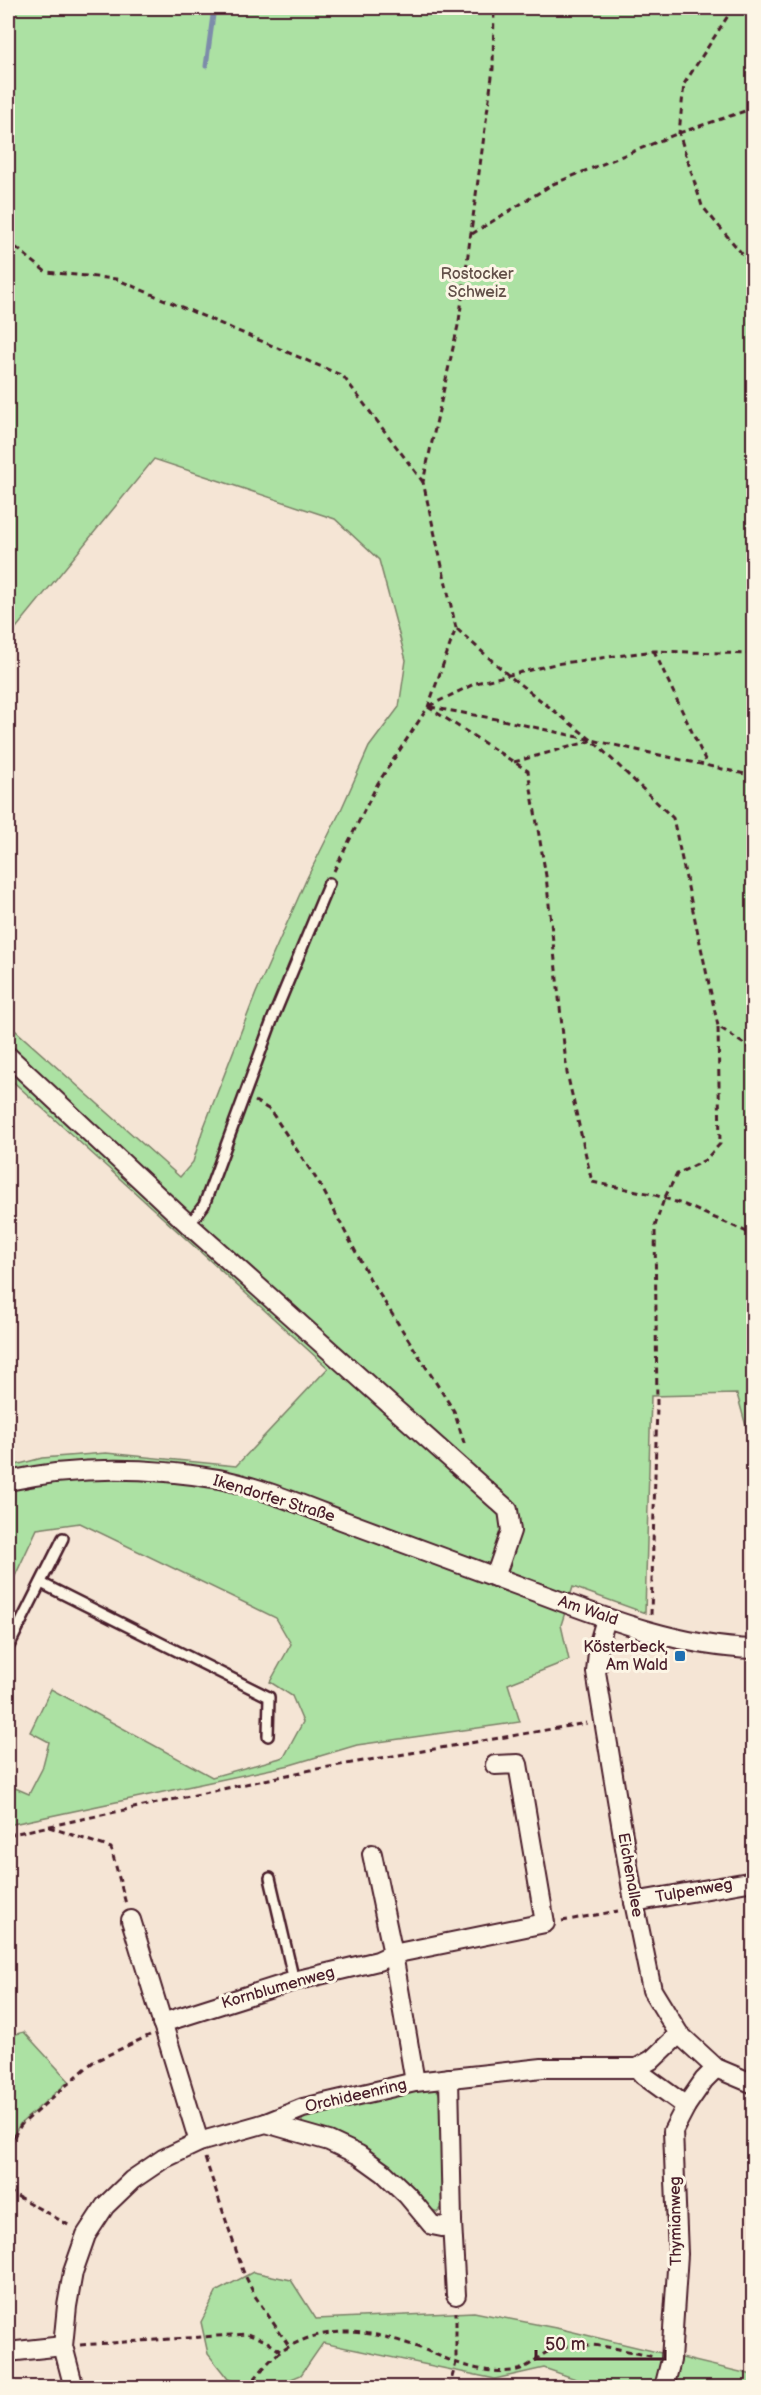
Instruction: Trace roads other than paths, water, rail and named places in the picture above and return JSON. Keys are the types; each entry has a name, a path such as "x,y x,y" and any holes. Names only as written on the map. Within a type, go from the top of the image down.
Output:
{"street":[{"path":"8,1056 189,1225 508,1510 511,1531 495,1577"},
{"name":"Ikendorfer Straße","path":"8,1481 30,1476 96,1470 162,1472 221,1479 288,1500 495,1577"},
{"name":"Am Wald","path":"495,1577 606,1619 692,1641 753,1649"},
{"name":"Eichenallee","path":"606,1619 599,1643 596,1672 634,1902 652,1990 679,2034 716,2068 753,2084"},
{"name":"Kornblumenweg","path":"162,2023 294,1981 378,1961 393,1954 546,1923 518,1764 495,1765"},
{"path":"372,1854 393,1954 415,2082"},
{"name":"Tulpenweg","path":"634,1902 753,1882"},
{"path":"131,1920 199,2142"},
{"path":"679,2034 653,2059 637,2068 643,2075 686,2106"},
{"name":"Orchideenring","path":"74,2388 63,2346 73,2272 86,2235 105,2206 132,2180 163,2159 199,2142 266,2123 303,2108 415,2082 542,2068 637,2068"},
{"name":"Thymianweg","path":"664,2388 671,2360 678,2254 673,2131 686,2106 704,2080 716,2068"},
{"path":"449,2078 456,2295"},
{"name":"Orchideenring","path":"266,2123 329,2141 359,2155 384,2173 407,2195 432,2225 442,2227 452,2222"},
{"path":"8,2352 63,2346"}],"lane":[{"path":"189,1225 204,1205 273,1017 329,883"},
{"path":"9,1643 42,1583 63,1538"},
{"path":"42,1583 269,1697 268,1736"},
{"path":"270,1878 294,1981"}],"waterway":[{"path":"206,66 214,8"}],"place":[{"name":"Kösterbeck, Am Wald","path":"680,1656"}],"park label":[{"name":"Rostocker Schweiz","path":"477,283"}]}
